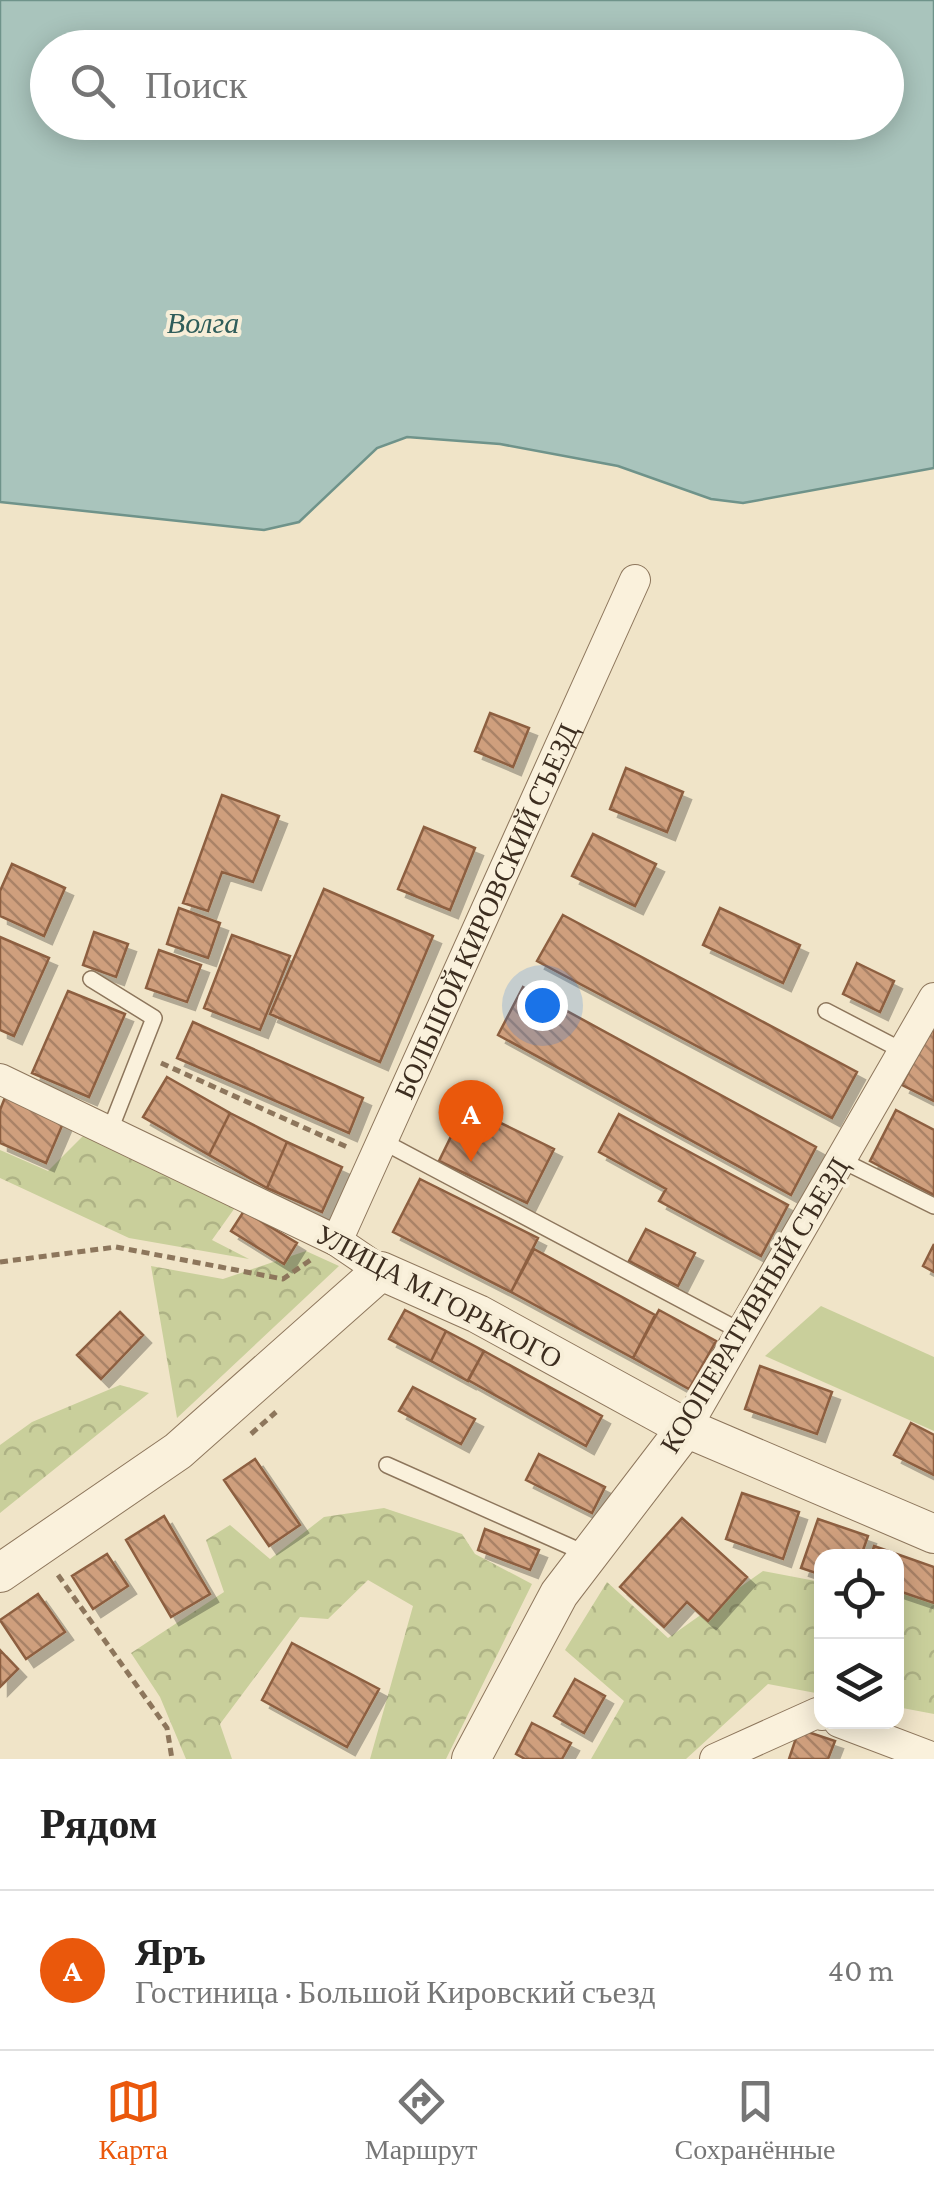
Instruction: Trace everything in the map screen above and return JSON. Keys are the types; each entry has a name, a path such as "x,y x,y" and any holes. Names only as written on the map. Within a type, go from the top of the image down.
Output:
{"street":[{"name":"БОЛЬШОЙ КИРОВСКИЙ СЪЕЗД","path":"337,1241 635,580"},
{"name":"КООПЕРАТИВНЫЙ СЪЕЗД","path":"472,1759 559,1594 686,1428 934,998"},
{"name":"УЛИЦА М.ГОРЬКОГО","path":"0,1079 337,1241 380,1271 478,1314 686,1428 840,1490 934,1534"},
{"path":"0,1573 178,1451 380,1271"},
{"path":"714,1759 814,1714"},
{"path":"857,1729 934,1758"}],"lane":[{"path":"91,979 154,1018 110,1130"},
{"path":"826,1011 904,1051"},
{"path":"378,1150 742,1332"},
{"path":"841,1160 934,1206"},
{"path":"388,1465 589,1555"}],"path":[{"path":"140,1054 378,1150"},
{"path":"1,1263 116,1247 284,1279 337,1241"},
{"path":"53,1568 167,1728 172,1759"}],"green space":[{"path":"87,1132 239,1202 212,1240 249,1259 129,1238 0,1178 0,1150 48,1171"},
{"path":"306,1251 339,1266 177,1418 151,1266 223,1279"},
{"path":"821,1306 934,1357 934,1431 765,1356"},
{"path":"120,1385 149,1393 0,1513 0,1445 32,1422"},
{"path":"384,1508 462,1534 475,1554 532,1584 446,1759 370,1759 413,1606 368,1580 328,1619 300,1617 220,1724 232,1759 186,1759 160,1697 131,1653 224,1592 206,1540 230,1525 270,1559 324,1517"},
{"path":"763,1571 814,1581 814,1693 768,1684 686,1759 591,1759 624,1701 565,1650 607,1582 668,1638"},
{"path":"934,1588 934,1714 904,1708 904,1590"}],"water":[{"name":"Волга","path":"0,0 934,0 934,468 743,503 711,499 618,466 500,444 407,437 377,448 299,522 264,530 0,502"}],"building":[{"path":"490,713 529,728 513,767 475,751"},
{"path":"626,768 683,792 667,832 610,809"},
{"path":"222,795 279,816 253,882 222,872 208,911 183,903"},
{"path":"424,827 475,848 450,910 398,889"},
{"path":"593,834 656,864 635,906 572,876"},
{"path":"12,864 65,888 44,936 0,916 0,891"},
{"path":"324,889 433,936 380,1062 270,1014"},
{"path":"179,908 220,923 208,958 167,944"},
{"path":"720,908 800,945 783,983 703,945"},
{"path":"563,915 857,1072 832,1118 537,961"},
{"path":"94,932 128,944 116,977 83,965"},
{"path":"232,935 290,956 260,1030 204,1008"},
{"path":"0,937 49,958 14,1036 0,1030"},
{"path":"159,950 201,965 187,1002 146,988"},
{"path":"857,963 894,981 880,1012 843,994"},
{"path":"523,987 816,1147 791,1195 498,1035"},
{"path":"68,991 125,1014 89,1097 32,1073"},
{"path":"934,1021 934,1101 902,1085"},
{"path":"193,1022 363,1098 349,1133 177,1058"},
{"path":"167,1077 230,1113 209,1155 143,1117"},
{"path":"6,1095 64,1121 46,1163 0,1143 0,1110"},
{"path":"466,1106 554,1149 527,1203 439,1161"},
{"path":"896,1110 934,1130 934,1195 870,1161"},
{"path":"230,1113 287,1142 267,1188 209,1155"},
{"path":"619,1114 788,1205 761,1256 659,1201 666,1189 599,1152"},
{"path":"287,1142 342,1167 322,1212 267,1188"},
{"path":"420,1179 538,1238 511,1292 393,1232"},
{"path":"244,1211 297,1243 284,1264 231,1231"},
{"path":"646,1229 695,1253 678,1286 629,1261"},
{"path":"934,1244 934,1272 923,1266"},
{"path":"534,1249 655,1315 633,1358 511,1292"},
{"path":"405,1310 446,1331 431,1361 389,1339"},
{"path":"659,1310 716,1341 689,1389 633,1358"},
{"path":"120,1312 143,1335 101,1379 77,1355"},
{"path":"446,1331 484,1351 468,1381 431,1361"},
{"path":"484,1351 602,1416 586,1446 468,1380"},
{"path":"760,1366 832,1392 817,1434 745,1409"},
{"path":"413,1387 475,1419 461,1444 399,1411"},
{"path":"911,1423 934,1435 934,1475 894,1455"},
{"path":"539,1454 605,1487 592,1513 526,1480"},
{"path":"255,1459 300,1525 269,1546 224,1480"},
{"path":"742,1493 799,1512 783,1559 726,1539"},
{"path":"164,1516 210,1594 171,1617 126,1540"},
{"path":"682,1518 747,1577 708,1621 687,1602 664,1627 620,1587"},
{"path":"818,1519 868,1536 863,1549 814,1549 814,1572 801,1568"},
{"path":"485,1529 539,1550 530,1570 478,1550"},
{"path":"107,1554 128,1586 93,1609 72,1576"},
{"path":"904,1556 934,1567 934,1603 904,1593"},
{"path":"38,1594 65,1632 26,1659 0,1620"},
{"path":"292,1643 379,1689 347,1747 262,1700"},
{"path":"0,1650 18,1669 0,1687"},
{"path":"575,1679 605,1696 584,1733 554,1716"},
{"path":"532,1723 571,1743 562,1759 525,1759 516,1754"},
{"path":"799,1729 835,1741 828,1759 789,1759"}],"place":[{"name":"Яръ","path":"471,1162"}]}
